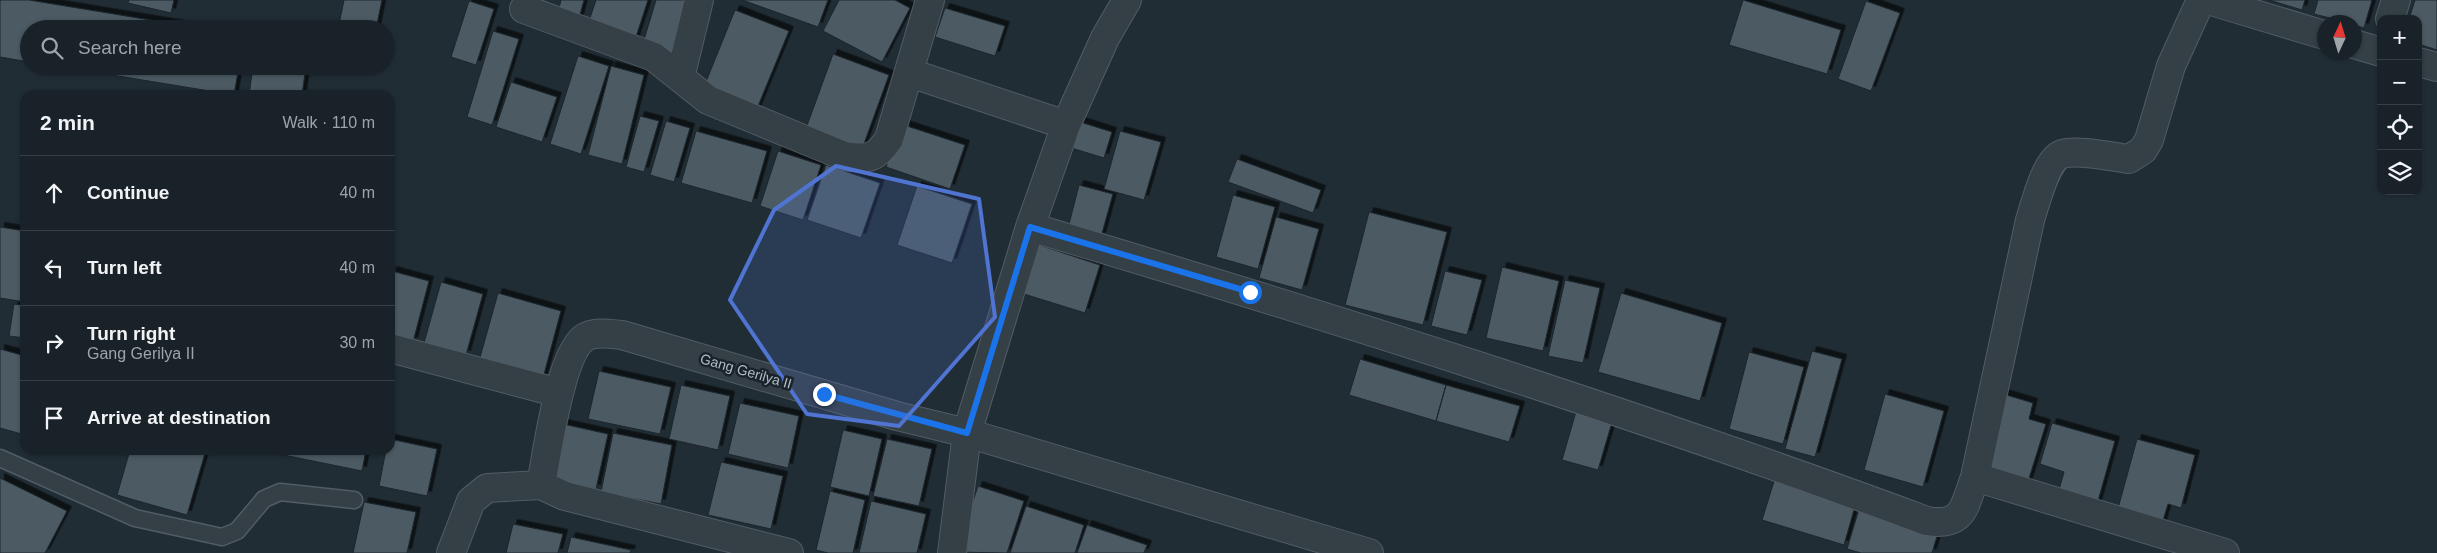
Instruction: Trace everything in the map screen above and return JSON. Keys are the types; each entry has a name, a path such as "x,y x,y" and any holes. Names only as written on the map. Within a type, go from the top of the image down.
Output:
{"street":[{"path":"680,78 699,0"},
{"path":"524,9 654,58 708,100 844,156 864,158 879,154 889,139 930,0"},
{"path":"952,553 967,433 1030,227 1066,125 1105,38 1127,0"},
{"path":"1030,227 1268,298 1543,387 1818,481 1927,521 1944,524 1962,513 1975,477 2030,220 2041,184 2054,159 2062,154 2077,153 2129,159 2143,150 2149,140 2171,66 2201,0"},
{"path":"2208,0 2317,33"},
{"path":"2391,15 2396,0"},
{"path":"2422,63 2437,67"},
{"path":"910,73 1066,125"},
{"name":"Gang Gerilya II","path":"541,485 559,392 573,351 585,337 602,333 616,334 898,416 967,433 1369,553"},
{"path":"395,349 559,392"},
{"path":"1975,477 2225,553"},
{"path":"451,553 471,501 487,488 541,485 565,496 789,553"}],"lane":[{"path":"0,458 135,518 222,537 237,531 264,499 280,492 354,500"}],"highlighted area":[{"path":"836,166 979,199 995,317 899,426 807,414 730,300 774,210"}],"building":[{"path":"0,0 29,0 150,20 20,20 20,60 0,57"},
{"path":"129,0 174,0 171,13 128,3"},
{"path":"344,0 382,0 378,20 340,20"},
{"path":"561,0 584,0 578,22 557,16"},
{"path":"596,0 648,0 635,40 588,24"},
{"path":"656,0 687,0 672,52 643,43"},
{"path":"742,0 828,0 818,27"},
{"path":"839,0 895,0 910,8 882,62 823,31"},
{"path":"1743,0 1841,30 1827,74 1729,45"},
{"path":"2269,0 2305,0 2302,10"},
{"path":"2318,0 2372,0 2364,28 2362,27 2362,15 2314,14"},
{"path":"2415,0 2437,0 2437,50 2422,45 2422,15 2410,15"},
{"path":"469,1 494,9 476,65 451,57"},
{"path":"1866,1 1900,13 1871,91 1838,79"},
{"path":"945,8 1005,26 995,56 935,37"},
{"path":"735,10 789,31 756,111 703,89"},
{"path":"493,31 519,39 492,125 467,117"},
{"path":"833,54 889,75 861,152 805,131"},
{"path":"578,56 609,66 581,154 550,144"},
{"path":"611,66 644,75 622,164 588,155"},
{"path":"112,75 237,75 235,90 203,90"},
{"path":"252,75 305,75 303,90 250,90"},
{"path":"511,82 557,97 542,142 496,127"},
{"path":"640,116 659,121 644,172 626,167"},
{"path":"666,121 690,128 674,182 650,175"},
{"path":"1077,121 1112,132 1104,158 1068,147"},
{"path":"901,124 965,145 950,189 886,167"},
{"path":"696,131 767,151 752,203 681,183"},
{"path":"1120,131 1161,142 1144,200 1104,189"},
{"path":"778,151 821,165 803,220 760,206"},
{"path":"1237,159 1321,190 1313,213 1228,182"},
{"path":"826,165 880,183 861,238 807,220"},
{"path":"1079,185 1113,194 1101,237 1068,228"},
{"path":"917,186 972,204 952,263 897,245"},
{"path":"1233,195 1275,207 1258,269 1216,257"},
{"path":"1369,212 1447,232 1423,325 1345,305"},
{"path":"1276,217 1319,229 1302,290 1259,278"},
{"path":"0,227 20,230 20,301 0,298"},
{"path":"1039,245 1100,265 1085,313 1024,294"},
{"path":"1502,267 1559,281 1543,351 1486,338"},
{"path":"1445,271 1482,280 1467,335 1431,326"},
{"path":"395,272 429,281 413,342 395,337"},
{"path":"1565,280 1600,288 1583,363 1548,356"},
{"path":"441,282 483,294 466,355 424,343"},
{"path":"498,293 561,311 543,378 479,361"},
{"path":"1621,293 1722,323 1700,401 1598,372"},
{"path":"14,304 20,305 20,337 9,336"},
{"path":"0,349 20,355 20,434 0,428"},
{"path":"1812,351 1842,359 1815,457 1785,449"},
{"path":"1749,352 1804,367 1783,444 1729,429"},
{"path":"1360,359 1446,385 1436,421 1349,395"},
{"path":"599,371 671,387 660,434 588,419"},
{"path":"681,385 730,396 718,450 669,439"},
{"path":"1446,385 1520,406 1509,442 1436,421"},
{"path":"2000,393 2033,403 2029,419 2046,424 2027,485 1977,471"},
{"path":"1885,394 1944,411 1923,487 1864,470"},
{"path":"740,403 799,416 788,468 728,454"},
{"path":"1577,408 1613,419 1598,470 1562,460"},
{"path":"2052,423 2115,441 2096,508 2057,497 2064,472 2040,464"},
{"path":"563,424 608,434 596,489 550,479"},
{"path":"843,430 882,439 869,496 830,487"},
{"path":"613,433 672,445 661,504 601,492"},
{"path":"887,439 932,449 919,506 873,496"},
{"path":"2137,439 2195,455 2181,508 2168,504 2162,524 2117,512"},
{"path":"395,440 437,449 427,496 379,486 385,455 395,455"},
{"path":"129,455 205,455 187,515 117,495"},
{"path":"284,455 365,455 362,471"},
{"path":"721,462 783,476 771,529 708,515"},
{"path":"0,478 67,511 45,553 0,553"},
{"path":"1775,478 1856,503 1844,545 1762,520"},
{"path":"978,486 1024,501 1007,553 956,552"},
{"path":"830,491 865,500 853,553 828,553 816,550"},
{"path":"871,501 926,514 917,553 859,553"},
{"path":"364,502 416,512 407,553 353,553"},
{"path":"1026,506 1084,525 1075,553 1010,553"},
{"path":"1859,509 1938,533 1932,553 1861,553 1847,549"},
{"path":"513,524 563,534 558,553 506,553"},
{"path":"1087,525 1147,545 1144,553 1077,553"},
{"path":"571,537 631,550 630,553 567,553"}],"route":[{"path":"824,394 898,416 967,433 1030,227 1250,292"}]}
